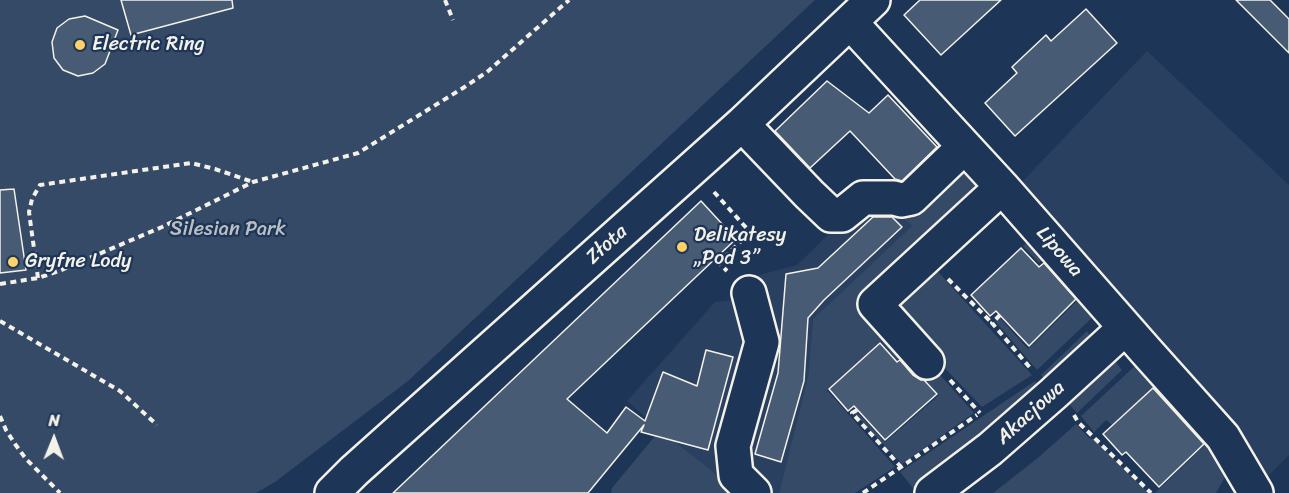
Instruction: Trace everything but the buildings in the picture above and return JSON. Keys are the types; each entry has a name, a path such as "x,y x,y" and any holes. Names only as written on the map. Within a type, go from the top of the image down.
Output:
{"street":[{"name":"Złota","path":"332,491 742,124 873,0"},
{"name":"Lipowa","path":"850,22 1002,187 1125,328 1224,436 1251,492"},
{"path":"742,124 831,215 842,214 863,198 901,200 911,198 964,147"},
{"path":"927,362 875,304 1002,187"},
{"path":"749,293 762,342 733,446 736,475 754,493"},
{"name":"Akacjowa","path":"932,493 990,449 1125,328"}],"path":[{"path":"445,0 453,20"},
{"path":"0,284 38,278 59,271 162,226 253,182 358,153 487,72 569,0"},
{"path":"38,278 28,212 40,185 191,163 253,182"},
{"path":"710,188 750,232 719,263"},
{"path":"926,257 992,323 1078,422 1151,493"},
{"path":"715,259 749,293"},
{"path":"992,323 1000,315"},
{"path":"0,321 120,391 158,425"},
{"path":"927,362 931,359 980,413"},
{"path":"863,493 988,408"},
{"path":"857,410 852,413 901,467"},
{"path":"0,416 6,430 26,459 60,493"}],"shaded area":[{"path":"1147,51 1289,185 1289,455 1264,480 1231,421 1019,185"},
{"path":"875,189 912,226 813,319 808,377 779,493 763,493 746,463 769,312 759,275 797,265"},
{"path":"743,299 757,345 722,483 710,469 627,401 715,302"}],"green space":[{"name":"Silesian Park","path":"0,0 815,0 408,381 275,482 256,493 0,493"},
{"path":"959,164 982,188 864,305 932,366 974,413 902,464 855,414 857,412 885,442 939,395 903,357 898,362 881,341 827,390 895,467 855,493 779,493 808,377 813,319 912,226 901,216"},
{"path":"1031,239 1096,314 1037,370 995,321 1000,318 1028,349 1080,298 1044,259 1039,263 1023,246"},
{"path":"930,263 1032,375 982,407 896,317 894,297"},
{"path":"1087,331 1094,341 1048,383 1041,375"},
{"path":"1114,360 1122,370 1077,413 1068,403"},
{"path":"1138,363 1213,441 1224,468 1225,477 1216,493 1155,493 1210,440 1175,405 1172,408 1153,388 1112,425 1106,420 1094,432 1081,416"},
{"path":"1035,381 1042,389 917,493 900,472"},
{"path":"1076,424 1148,493 993,493 1039,457"},
{"path":"660,430 710,469 734,493 611,493 612,488"}],"place":[{"name":"Electric Ring","path":"80,45"},
{"name":"Delikatesy „Pod 3”","path":"682,247"},
{"name":"Gryfne Lody","path":"13,262"}]}
